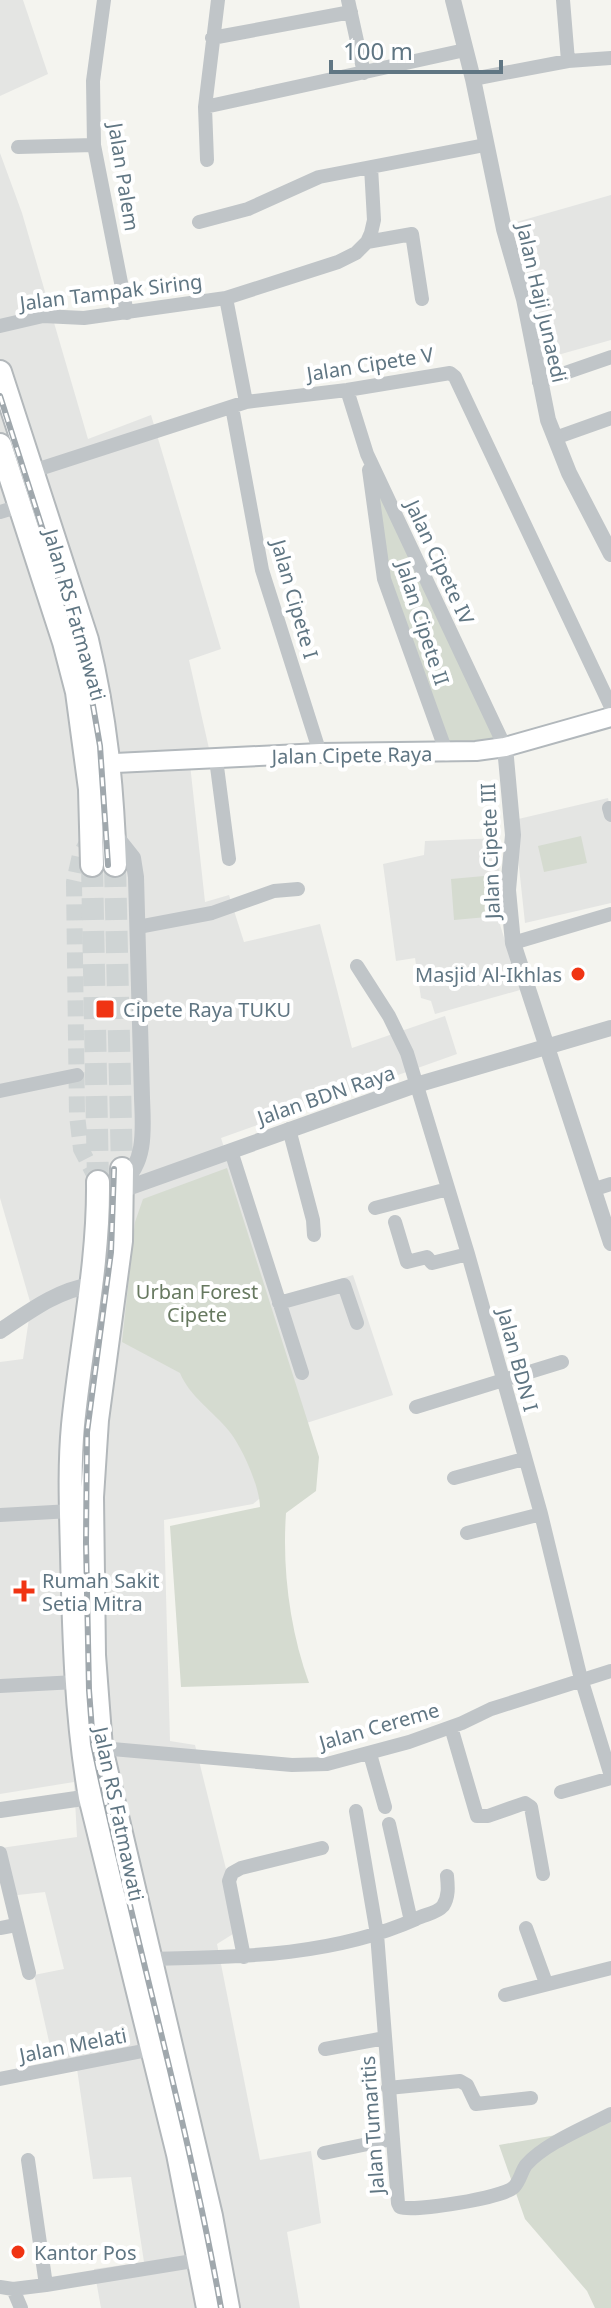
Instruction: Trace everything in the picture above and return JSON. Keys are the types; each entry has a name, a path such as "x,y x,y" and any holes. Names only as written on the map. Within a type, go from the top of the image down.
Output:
{"main road":[{"name":"Jalan RS Fatmawati","path":"0,372 87,640 104,717 92,865"},
{"name":"Jalan RS Fatmawati","path":"0,445 10,509 70,662 83,724 99,764 114,834 115,865"},
{"name":"Jalan Cipete Raya","path":"99,764 320,753 447,754 505,747 611,717"},
{"name":"Jalan RS Fatmawati","path":"122,1180 121,1241 97,1420 92,1497 94,1655 101,1748 153,2049 208,2308"},
{"name":"Jalan RS Fatmawati","path":"98,1182 91,1285 73,1424 71,1507 80,1740 90,1797 151,1959 211,2216 228,2308"}],"street":[{"name":"Jalan Palem","path":"104,0 93,81 94,145 127,313"},
{"path":"207,160 205,107 218,0"},
{"name":"Jalan Haji Junaedi","path":"453,0 504,229 524,299 539,382 569,473 611,554"},
{"path":"563,0 568,61"},
{"path":"212,38 350,6 364,73"},
{"path":"205,107 465,50"},
{"path":"473,79 568,61 611,58"},
{"path":"18,147 94,145"},
{"path":"199,222 248,209 319,177 485,145"},
{"path":"371,167 374,220 367,242 412,234 422,299"},
{"name":"Jalan Tampak Siring","path":"0,326 43,316 76,318 127,313 226,298 338,262 356,253 367,242"},
{"name":"Jalan Cipete I","path":"226,298 262,570 320,753"},
{"path":"539,382 611,357"},
{"name":"Jalan Cipete V","path":"33,471 239,404 271,397 347,390 444,372 455,377 611,707"},
{"name":"Jalan Cipete IV","path":"347,390 367,454 505,747"},
{"path":"555,438 611,418"},
{"name":"Jalan Cipete II","path":"367,454 384,579 447,754"},
{"name":"Jalan Cipete III","path":"505,747 513,835 508,890 513,943 546,1046 603,1186 611,1243"},
{"path":"216,759 229,859"},
{"path":"114,834 133,858 136,877 143,1124 138,1160 134,1170 122,1180"},
{"path":"138,927 212,913 274,891 298,889"},
{"path":"513,943 611,914"},
{"name":"Jalan BDN I","path":"357,966 389,1016 407,1053 468,1254 611,1777"},
{"name":"Jalan BDN Raya","path":"122,1180 231,1151 416,1085 611,1028"},
{"path":"0,1091 77,1075"},
{"path":"289,1129 313,1220 314,1235"},
{"path":"231,1151 302,1373"},
{"path":"375,1208 448,1189"},
{"path":"395,1222 407,1262 427,1257 432,1263 468,1254"},
{"path":"0,1331 54,1295 91,1285"},
{"path":"279,1303 344,1285 357,1323"},
{"path":"416,1407 562,1362"},
{"path":"454,1478 524,1459"},
{"path":"0,1506 71,1507"},
{"path":"0,1515 71,1507"},
{"path":"467,1533 541,1514"},
{"name":"Jalan Cereme","path":"101,1748 311,1765 344,1761 416,1740 481,1712 611,1671"},
{"path":"0,1686 76,1682"},
{"path":"451,1727 477,1816 488,1816 525,1803 531,1807 543,1874"},
{"path":"370,1754 385,1807"},
{"path":"561,1792 611,1777"},
{"path":"0,1810 90,1797"},
{"name":"Jalan Tumaritis","path":"356,1811 377,1934 398,2203 405,2209 507,2191 533,2159 611,2114"},
{"path":"389,1824 411,1921"},
{"path":"244,1957 229,1881 232,1873 241,1868 322,1848"},
{"path":"0,1853 29,1973"},
{"path":"151,1959 244,1957 339,1944 377,1934 436,1912 447,1899 447,1876"},
{"path":"0,1928 16,1925"},
{"path":"526,1928 546,1983"},
{"path":"505,1995 611,1968"},
{"path":"325,2049 385,2038"},
{"name":"Jalan Melati","path":"0,2079 153,2049"},
{"path":"388,2088 460,2081 467,2085 476,2104 531,2098"},
{"path":"324,2153 392,2139"},
{"path":"28,2160 46,2285"},
{"path":"6,2288 46,2285 199,2260"},
{"path":"6,2288 21,2308"}],"shaded area":[{"path":"0,0 23,0 48,74 0,96"},
{"path":"0,153 22,213 88,439 151,415 221,649 189,660 210,753 189,755 205,902 229,895 244,942 320,924 352,1048 445,1016 457,1054 221,1138 273,1300 353,1275 393,1395 282,1431 278,1483 253,1504 164,1520 170,1741 195,1745 241,1929 217,1944 260,2160 311,2151 321,2223 287,2232 300,2308 101,2308 94,2269 144,2262 131,2177 93,2179 76,2062 55,2068 34,1975 64,1969 45,1892 9,1896 1,1848 77,1837 74,1782 0,1794 0,1362 23,1359 31,1305 0,1198"},
{"path":"611,195 611,340 540,360 527,272 513,223"},
{"path":"608,798 611,812 611,903 525,923 514,820"},
{"path":"500,838 498,918 520,990 435,1014 431,1001 421,998 415,958 396,961 383,864 424,855 425,841"}],"green space":[{"path":"374,479 503,744 450,750 390,584"},
{"path":"581,836 587,863 544,872 538,846"},
{"path":"484,876 487,917 454,920 451,879"},
{"name":"Urban Forest Cipete","path":"227,1168 319,1457 316,1491 286,1513 285,1556 289,1600 309,1683 181,1687 170,1526 260,1507 259,1499 245,1457 234,1438 202,1404 180,1373 122,1342 135,1222 143,1199"},
{"path":"611,2113 611,2308 595,2308 587,2291 525,2219 499,2145 579,2131"}],"tunnel":[{"path":"91,836 80,855 74,882 77,1115 81,1149 98,1182"},
{"path":"92,865 98,1182"},
{"path":"115,865 122,1169"}],"railway":[{"path":"0,396 86,665 100,746 108,865"},
{"path":"114,1169 111,1252 87,1432 86,1543 93,1744 192,2166 221,2308"}],"place":[{"name":"Masjid Al-Ikhlas","path":"578,974"},
{"name":"Cipete Raya TUKU","path":"105,1009"},
{"name":"Rumah Sakit Setia Mitra","path":"24,1591"},
{"name":"Kantor Pos","path":"18,2252"}]}
